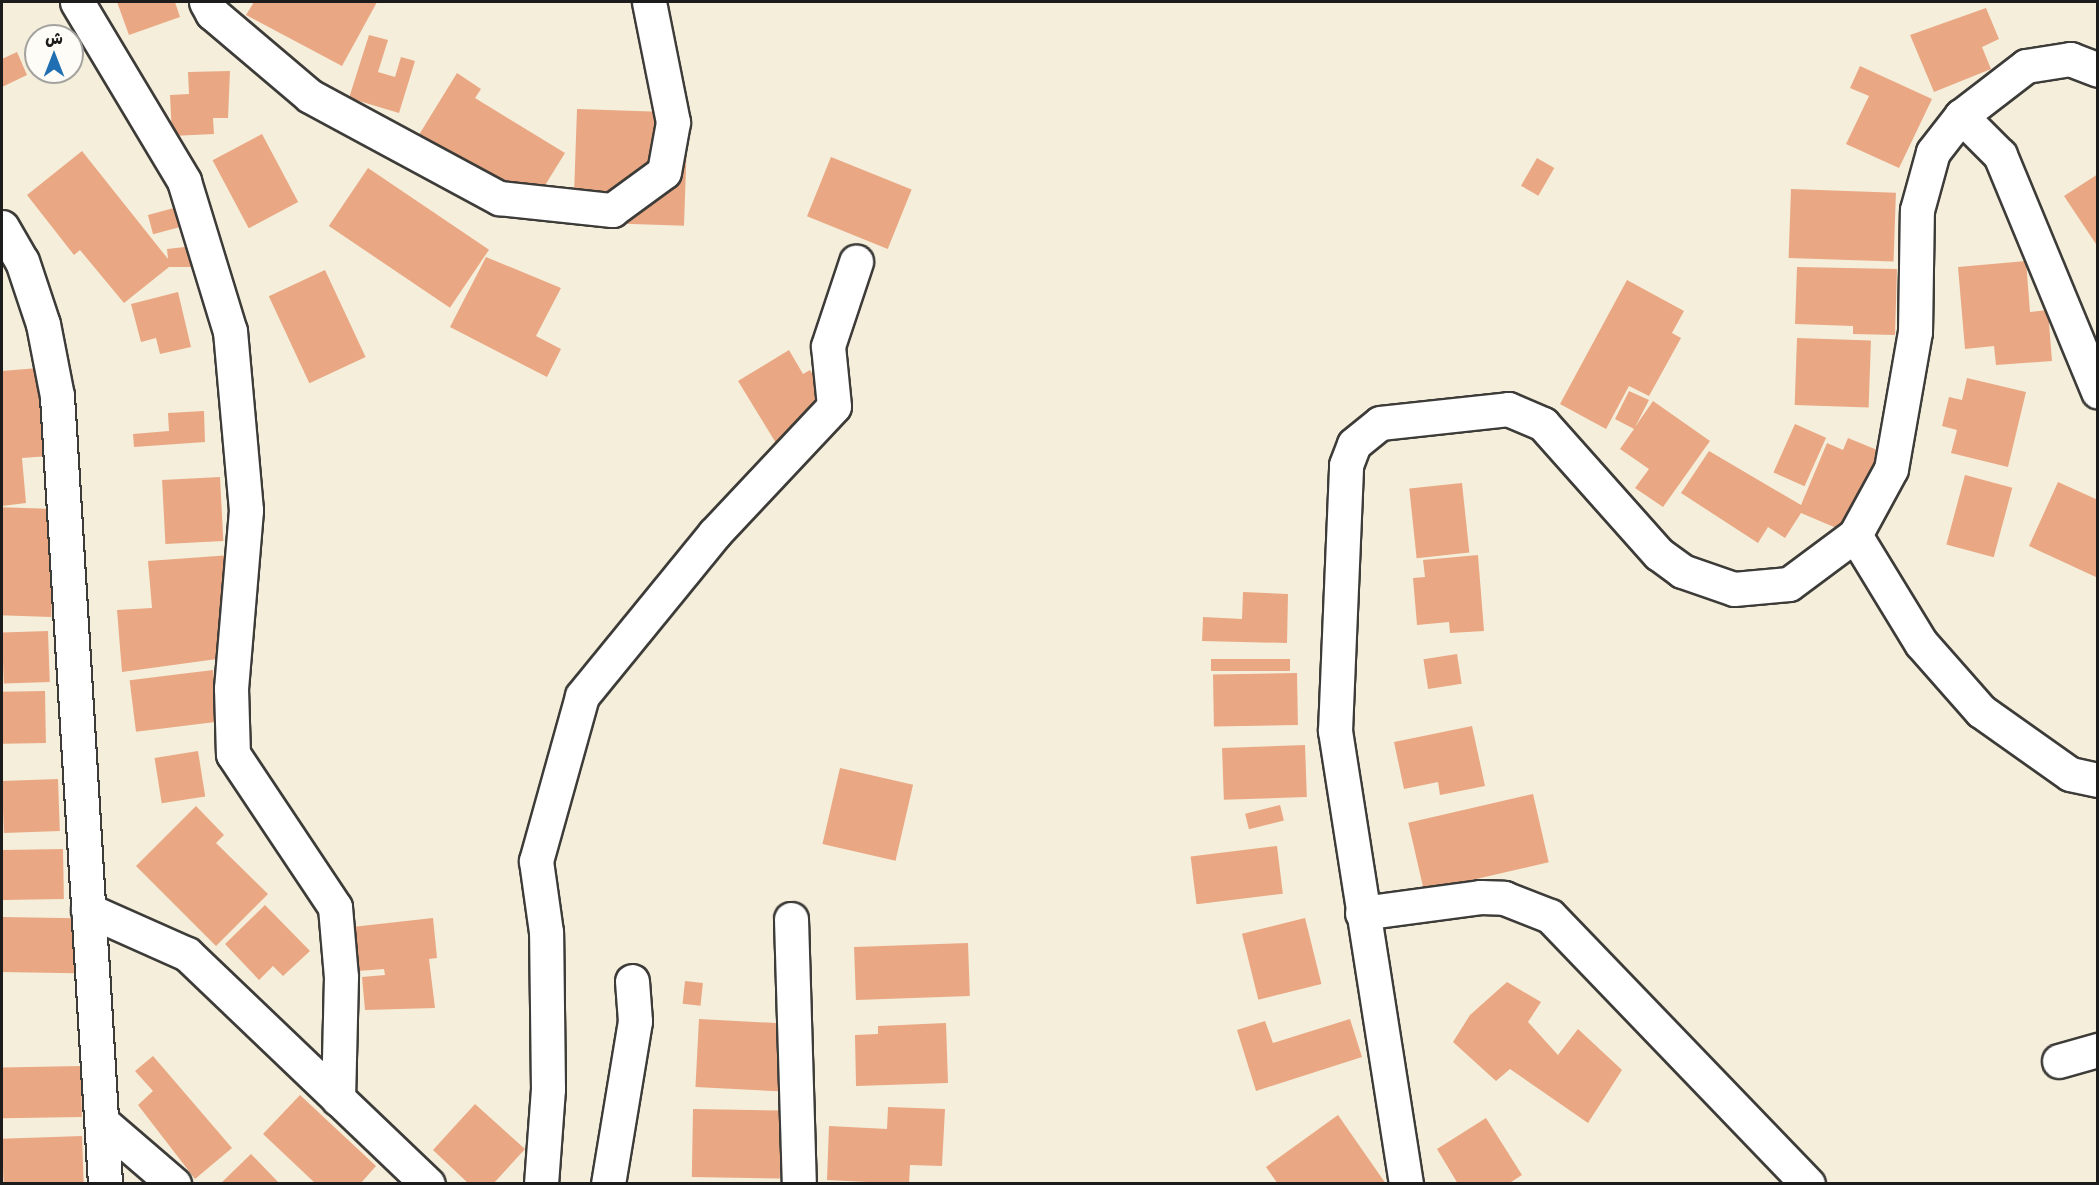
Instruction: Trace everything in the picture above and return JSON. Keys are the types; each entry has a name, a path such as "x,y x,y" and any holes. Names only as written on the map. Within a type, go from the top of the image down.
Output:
{"street":[{"path":"77,2 184,181 230,331 246,510 231,688 233,753 335,907 341,977 338,1099"},
{"path":"206,2 212,13 310,96 499,198 612,210 664,172 673,122 649,2"},
{"path":"1406,1184 1335,731 1346,465 1353,444 1370,428 1489,407 1527,414 1557,438 1659,554 1682,571 1734,589 1789,584 1855,535 1891,469 1916,332 1917,210 1933,152 1961,116 2040,60 2070,59 2097,70"},
{"path":"1961,116 2000,155 2097,392"},
{"path":"2,227 22,261 43,324 57,396 105,1184"},
{"path":"541,1184 548,1066 546,932 536,861 582,696 714,534 834,406 828,346 856,262"},
{"path":"1855,535 1921,643 1981,711 2070,774 2097,780"},
{"path":"1362,913 1480,897 1512,900 1550,916 1808,1184"},
{"path":"88,910 187,954 428,1184"},
{"path":"791,920 799,1184"},
{"path":"608,1184 635,1021 632,981"},
{"path":"2059,1061 2097,1050"},
{"path":"102,1122 174,1184"}],"building":[{"path":"117,2 175,2 180,17 129,35"},
{"path":"254,2 377,2 342,66 246,15"},
{"path":"1986,8 1999,39 1982,47 1991,69 1934,92 1910,35"},
{"path":"369,35 388,40 378,72 395,77 401,57 415,61 399,113 349,98"},
{"path":"17,52 24,68 24,76 2,87 2,59"},
{"path":"1860,66 1932,99 1899,168 1846,144 1869,96 1850,88"},
{"path":"230,71 228,118 213,118 214,134 172,136 170,95 189,94 188,72"},
{"path":"457,73 481,89 475,98 565,153 531,208 417,138"},
{"path":"577,109 688,113 684,226 573,222"},
{"path":"262,134 298,202 249,228 213,160"},
{"path":"82,151 168,259 167,249 194,246 196,267 169,267 124,303 80,250 74,255 27,195"},
{"path":"831,157 912,190 888,249 807,216"},
{"path":"1537,158 1554,168 1538,196 1521,186"},
{"path":"368,168 489,250 450,308 329,226"},
{"path":"2098,174 2098,247 2064,196"},
{"path":"1791,189 1896,193 1894,262 1789,258"},
{"path":"174,208 179,227 153,234 148,215"},
{"path":"486,257 561,288 536,336 561,349 547,377 450,327"},
{"path":"2026,261 2030,312 2048,310 2052,361 1996,365 1994,346 1965,349 1958,267"},
{"path":"1797,267 1897,269 1895,335 1853,334 1853,326 1795,324"},
{"path":"325,270 366,357 309,383 269,296"},
{"path":"1627,280 1684,311 1672,333 1681,338 1649,396 1629,386 1606,429 1560,404"},
{"path":"178,292 191,347 160,354 156,338 141,342 131,304"},
{"path":"1797,338 1871,341 1869,408 1795,405"},
{"path":"789,350 803,374 810,370 836,413 779,448 738,381"},
{"path":"38,368 49,456 22,458 26,503 2,506 2,371"},
{"path":"1967,378 2026,392 2008,467 1951,453 1957,430 1942,426 1949,397 1962,400"},
{"path":"1629,391 1649,400 1635,427 1653,401 1710,441 1663,507 1635,488 1649,469 1620,449 1634,429 1615,419"},
{"path":"204,411 205,442 134,447 133,434 169,431 168,413"},
{"path":"1795,424 1826,438 1805,486 1773,472"},
{"path":"1848,438 1882,452 1848,533 1801,513 1785,538 1768,527 1758,543 1681,493 1709,451 1801,505 1827,443 1843,450"},
{"path":"1965,475 2012,488 1994,557 1946,545"},
{"path":"220,477 223,541 165,544 162,480"},
{"path":"2058,482 2098,500 2098,578 2029,546"},
{"path":"1462,483 1469,553 1417,558 1409,489"},
{"path":"2,507 55,509 51,617 2,615"},
{"path":"231,555 239,656 122,672 117,610 152,608 148,561"},
{"path":"1478,555 1484,631 1450,633 1449,622 1417,625 1413,578 1425,577 1423,560"},
{"path":"1243,592 1288,594 1287,643 1202,641 1203,617 1242,619"},
{"path":"48,631 50,682 4,684 2,633"},
{"path":"1457,654 1462,684 1428,689 1423,659"},
{"path":"1211,659 1290,659 1290,671 1211,671"},
{"path":"213,670 219,722 136,732 130,680"},
{"path":"1297,673 1298,725 1214,726 1213,674"},
{"path":"45,691 46,743 3,744 2,692"},
{"path":"1472,726 1485,786 1440,795 1438,782 1404,789 1394,742"},
{"path":"1305,745 1307,797 1224,800 1222,748"},
{"path":"198,751 205,796 162,803 155,758"},
{"path":"840,768 913,785 896,861 822,844"},
{"path":"58,779 60,831 4,833 2,781"},
{"path":"1533,794 1549,862 1424,891 1408,823"},
{"path":"1280,805 1284,821 1249,829 1245,814"},
{"path":"196,806 224,835 216,843 268,894 216,946 136,866"},
{"path":"1277,846 1283,894 1196,904 1191,857"},
{"path":"63,849 64,899 3,900 2,850"},
{"path":"265,905 310,951 283,976 273,966 259,980 225,944"},
{"path":"2,917 77,918 76,973 2,972"},
{"path":"433,918 437,958 429,959 435,1008 365,1010 362,977 385,975 384,969 358,971 352,927"},
{"path":"1305,918 1321,984 1258,1000 1242,934"},
{"path":"968,943 970,996 856,1000 854,947"},
{"path":"685,981 703,983 700,1006 683,1004"},
{"path":"1507,982 1541,1002 1528,1022 1558,1055 1578,1029 1622,1070 1588,1123 1510,1069 1496,1081 1453,1042 1470,1015"},
{"path":"699,1019 782,1023 778,1091 695,1087"},
{"path":"1350,1019 1362,1057 1256,1091 1237,1030 1265,1021 1273,1043"},
{"path":"946,1023 948,1083 856,1086 855,1035 878,1034 878,1026"},
{"path":"153,1056 232,1148 195,1179 138,1105 153,1091 135,1071"},
{"path":"81,1066 82,1117 3,1118 2,1067"},
{"path":"300,1095 376,1166 360,1184 316,1184 263,1134"},
{"path":"475,1104 525,1149 493,1184 469,1184 433,1150"},
{"path":"888,1107 945,1109 942,1166 910,1165 909,1184 827,1180 829,1126 887,1129"},
{"path":"693,1109 781,1111 780,1179 692,1177"},
{"path":"1338,1115 1386,1184 1278,1184 1266,1167"},
{"path":"1486,1118 1522,1175 1508,1184 1458,1184 1437,1149"},
{"path":"82,1136 84,1184 4,1184 2,1139"},
{"path":"251,1154 280,1184 220,1184"}]}
